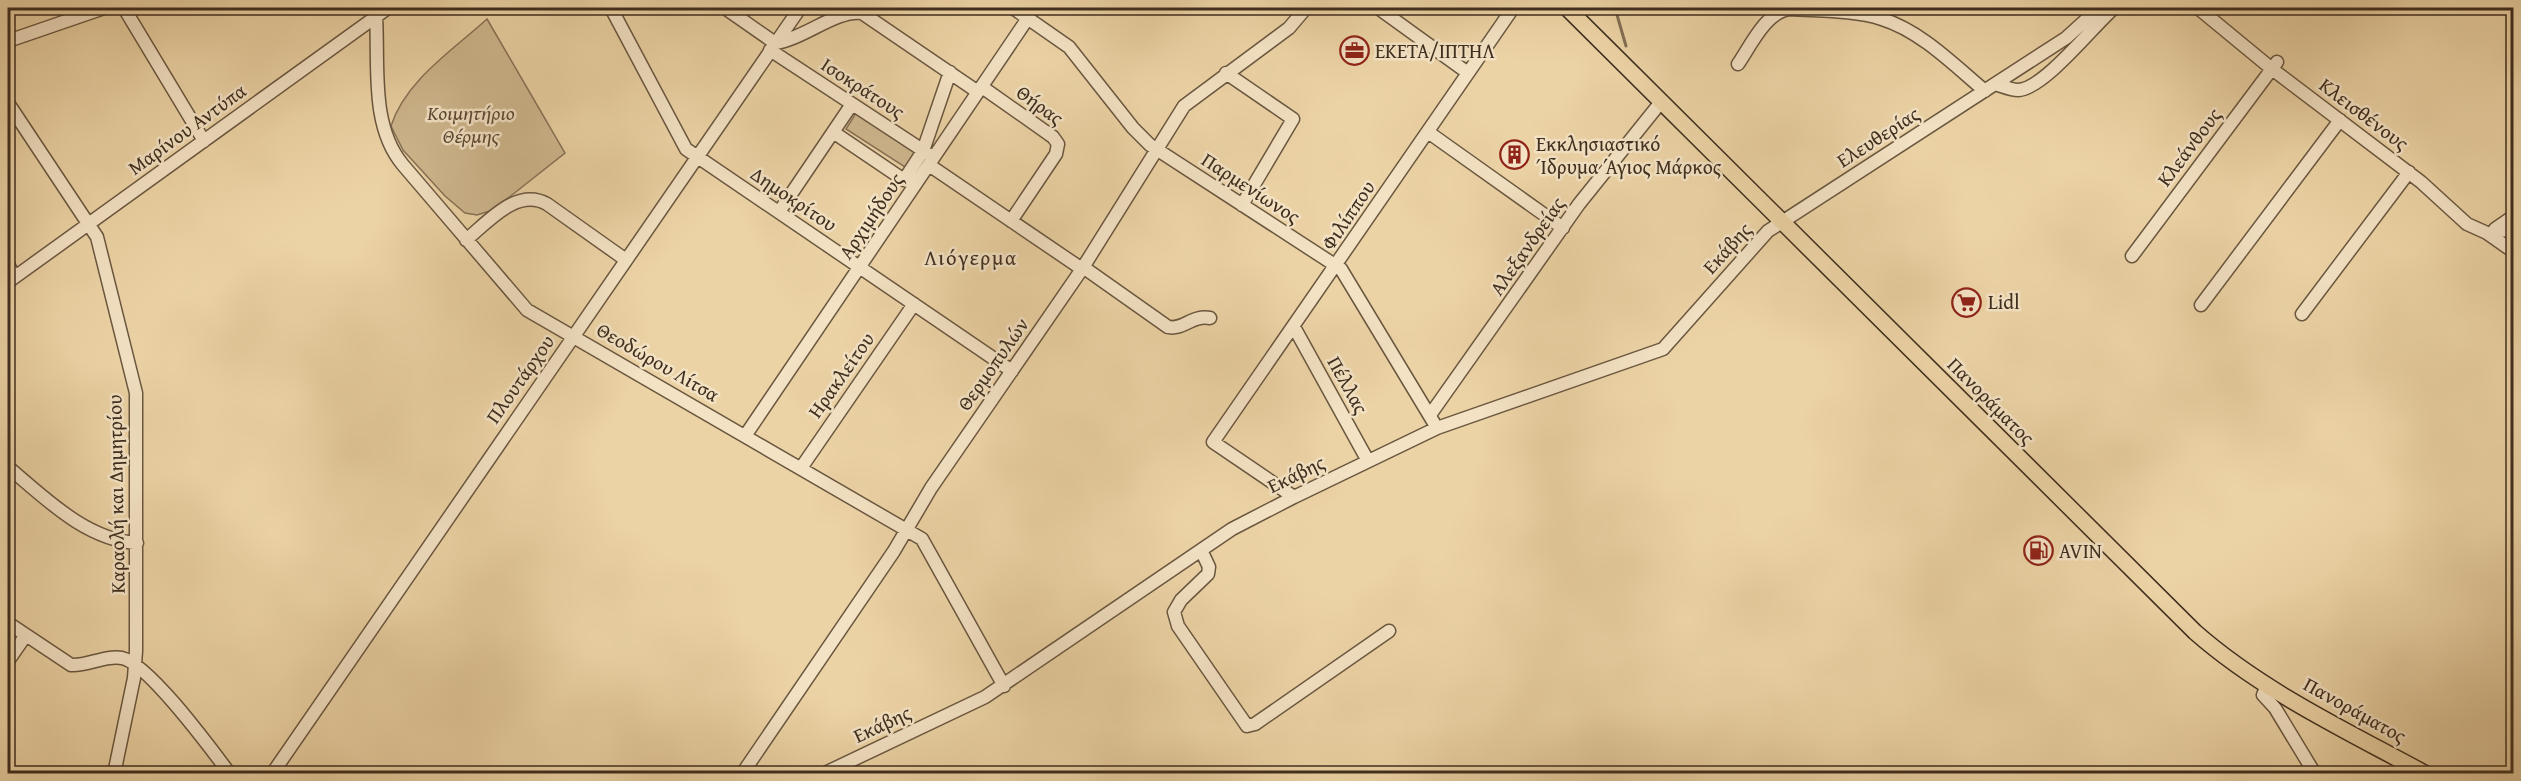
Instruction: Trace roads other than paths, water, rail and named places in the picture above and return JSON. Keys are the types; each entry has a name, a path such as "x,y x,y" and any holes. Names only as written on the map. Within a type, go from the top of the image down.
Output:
{"main road":[{"name":"Πανοράματος","path":"1567,8 2177,615 2222,655 2267,685 2426,774"}],"street":[{"path":"8,41 104,8"},
{"path":"124,8 204,141"},
{"name":"Δημοκρίτου","path":"611,8 684,147 1012,371"},
{"name":"Ισοκράτους","path":"725,8 773,47 929,158 1011,221 1168,327 1178,327 1196,317 1210,318"},
{"name":"Πλουτάρχου","path":"272,774 800,8"},
{"name":"Παρμενίωνος","path":"1013,8 1069,47 1133,128 1156,149 1337,266 1352,284 1437,428"},
{"name":"Θερμοπυλών","path":"742,774 1082,268 1186,102 1289,28 1306,8"},
{"path":"1378,8 1468,73"},
{"name":"Φιλίππου","path":"1294,497 1213,442 1337,266 1513,8"},
{"name":"Ελευθερίας","path":"1781,221 2076,32 2099,8"},
{"path":"1738,64 1771,18 1779,11 1800,10 1863,15 1889,21 1990,88 2019,90 2035,84 2051,72 2114,8"},
{"name":"Κλεισθένους","path":"2198,8 2409,172 2467,224 2489,232 2514,252"},
{"name":"Μαρίνου Αντύπα","path":"11,280 383,10"},
{"name":"Θεοδώρου Λίτσα","path":"383,10 381,117 388,144 466,240 527,310 925,541 1004,686"},
{"path":"773,47 850,13 862,13 950,72 980,89"},
{"name":"Αρχιμήδους","path":"745,436 929,158 1029,18"},
{"name":"Κλεάνθους","path":"2132,255 2274,65"},
{"path":"833,132 904,180 929,158 950,72"},
{"path":"1226,74 1293,119 1242,205"},
{"name":"Θήρας","path":"980,89 1053,137 1058,144 1056,154 1011,221"},
{"name":"Αλεξανδρείας","path":"1430,416 1563,228 1661,102"},
{"name":"Καραολή και Δημητρίου","path":"8,103 90,224 100,244 136,393 135,663 134,678 114,774"},
{"path":"779,212 852,104"},
{"path":"2201,305 2340,120"},
{"path":"1428,132 1563,228"},
{"path":"2302,314 2409,172"},
{"path":"466,240 514,203 534,198 547,204 626,260"},
{"path":"2489,232 2514,216"},
{"name":"Εκάβης","path":"823,774 986,697 1232,529 1294,497 1437,428 1663,349 1768,231 1781,221"},
{"path":"2489,232 2514,229"},
{"path":"8,264 11,280"},
{"name":"Ηρακλείτου","path":"801,468 914,304"},
{"name":"Πέλλας","path":"1294,327 1368,461"},
{"path":"8,467 53,505 88,528 116,542 137,543"},
{"path":"1201,550 1209,567 1208,574 1181,600 1174,612 1178,626 1246,726 1255,724 1389,631"},
{"path":"8,622 71,665 111,658 135,663 204,739 230,774"},
{"path":"8,661 26,635"},
{"path":"2267,685 2263,695 2275,708 2315,774"}],"waterway":[{"path":"1615,8 1626,46"}],"place":[{"name":"ΕΚΕΤΑ/ΙΠΤΗΛ","path":"1354,51"},
{"name":"Εκκλησιαστικό Ίδρυμα Άγιος Μάρκος","path":"1515,155"},
{"name":"Lidl","path":"1967,302"},
{"name":"AVIN","path":"2038,551"}],"district":[{"name":"Λιόγερμα","path":"971,258"}],"park label":[{"name":"Κοιμητήριο Θέρμης","path":"471,124"}]}
